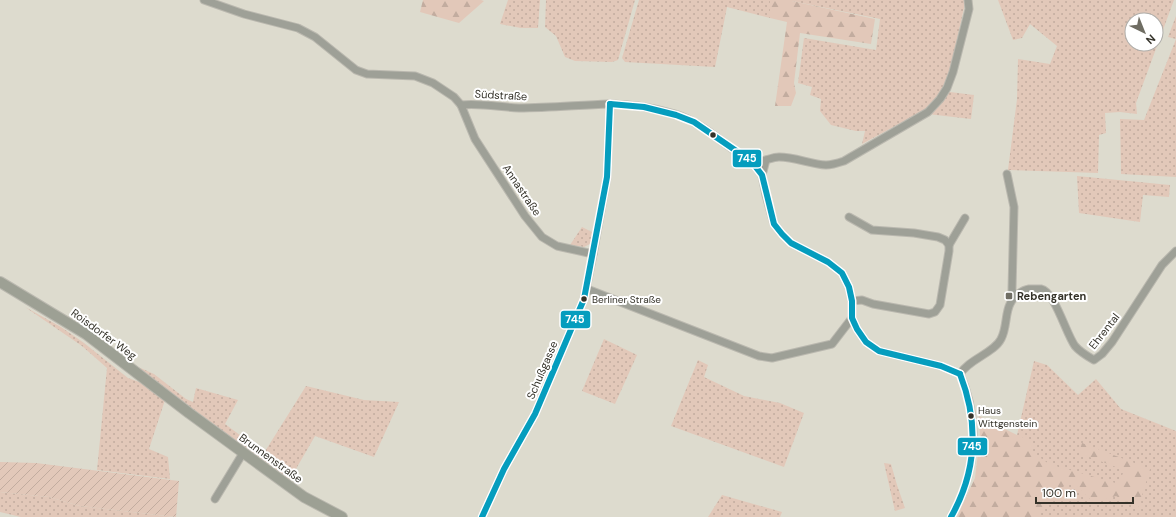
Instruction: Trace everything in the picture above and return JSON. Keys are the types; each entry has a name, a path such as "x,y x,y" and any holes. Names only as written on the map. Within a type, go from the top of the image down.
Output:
{"street":[{"name":"Südstraße","path":"204,0 244,14 295,27 315,37 356,70 367,74 415,76 433,83 454,97 461,105 474,104 518,108 610,104 644,107 682,117 694,122 751,161 762,175"},
{"path":"751,161 766,160 771,157 788,157 827,165 844,161 928,112 947,88 953,72 969,9 968,0"},
{"name":"Schußgasse","path":"482,517 504,469 535,414 584,299 607,177 610,104"},
{"name":"Annastraße","path":"461,105 475,139 525,216 542,237 557,246 593,254"},
{"path":"766,160 762,175 774,224 791,243 828,262 842,274 849,287 852,301 852,318 857,329 866,342 879,351 941,366 960,374 974,426 972,458 964,489 951,517"},
{"path":"960,374 967,366 997,344 1002,338 1010,304 1015,296 1012,290 1014,207 1007,174"},
{"path":"849,217 872,230 914,233 938,237 945,240 949,245"},
{"path":"852,301 862,300 873,304 929,314 935,312 940,305 949,245 965,218"},
{"name":"Ehrental","path":"1015,296 1026,290 1042,289 1046,292 1054,303 1074,345 1085,356 1094,360 1107,348 1139,302 1162,265 1176,251"},
{"name":"Roisdorfer Weg","path":"0,282 91,337 189,413"},
{"path":"587,289 752,353 772,358 832,344 852,318"},
{"name":"Brunnenstraße","path":"189,413 304,497 342,517"},
{"path":"215,499 243,453"}],"green space":[{"path":"423,0 484,1 459,23 420,12"},
{"path":"508,0 540,0 538,28 521,28 500,24"},
{"path":"546,0 635,0 618,60 612,62 575,61 565,57 556,36 545,27"},
{"path":"639,0 770,0 770,18 727,7 715,67 625,62 622,58"},
{"path":"770,0 792,0 875,19 871,44 800,33 794,83 796,93 791,106 775,106 787,22 770,18"},
{"path":"792,0 964,0 964,8 950,70 943,87 950,92 974,95 971,119 919,113 862,144 865,131 856,131 831,125 820,111 821,99 810,95 812,87 798,83 804,38 876,50 880,19"},
{"path":"998,0 1174,0 1164,27 1164,12 1124,12 1124,52 1155,52 1136,103 1137,114 1120,112 1105,113 1106,133 1099,135 1098,173 1008,170 1017,99 1018,59 1050,64 1057,46 1030,24 1022,38 1013,40"},
{"path":"1176,16 1176,39 1168,37"},
{"path":"1176,39 1176,177 1121,174 1120,119 1144,120"},
{"path":"1077,176 1170,185 1169,197 1143,195 1140,222 1079,213"},
{"path":"582,227 592,232 590,244 584,247 570,245"},
{"path":"25,307 61,327 128,378 142,383 165,400 149,449 168,457 170,479 97,470 107,368 82,346"},
{"path":"604,339 637,355 615,404 582,391"},
{"path":"698,360 708,365 704,377 744,396 780,403 804,413 784,467 671,426"},
{"path":"1034,361 1047,365 1078,395 1096,379 1121,409 1176,431 1176,517 1005,517 1017,435"},
{"path":"136,366 154,374 186,399 193,402 196,388 238,400 225,424 264,453 306,386 364,400 399,402 374,457 315,436 289,481 155,383"},
{"path":"979,416 1032,441 1031,451 1049,464 1119,484 1124,470 1079,453 1082,443 1150,469 1138,509 1116,496 1094,503 1070,480 1033,517 957,517 975,478 980,436"},
{"path":"0,462 36,463 179,481 176,517 80,506 49,497 0,492"},
{"path":"884,463 891,464 905,508 895,511"},
{"path":"0,492 49,497 80,506 175,517 21,517 0,512"},
{"path":"722,495 782,512 780,517 708,517"}],"transit line":[{"name":"745","path":"610,104 644,107 676,115 694,122 751,161 762,175 774,224 782,234 791,243 828,262 842,273 849,287 852,301 852,318 857,329 866,342 879,351 941,366 960,374"},
{"name":"745","path":"482,517 504,469 535,414 584,299 607,177 610,104"},
{"name":"745","path":"951,517 960,500 966,482 972,447 970,411 960,374"}],"place":[{"name":"Rebengarten","path":"1009,296"},
{"name":"Berliner Straße","path":"584,299"},
{"name":"Haus Wittgenstein","path":"971,416"}]}
